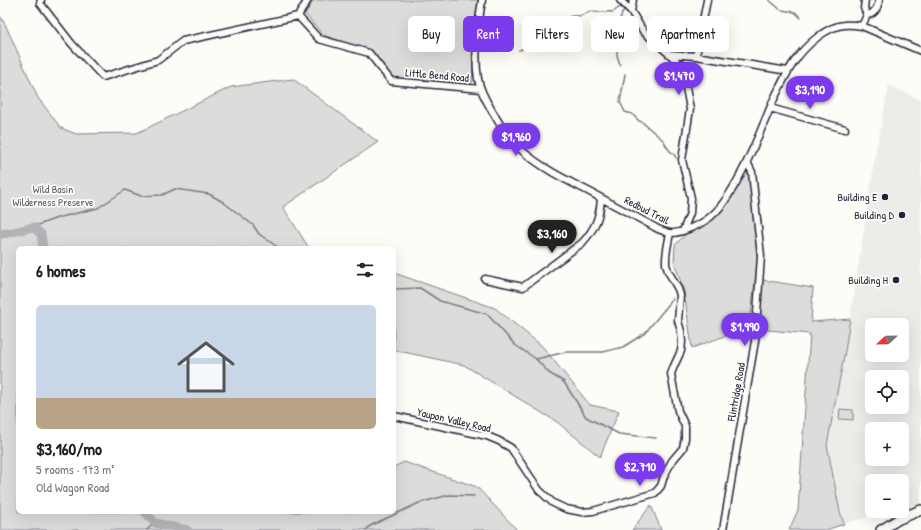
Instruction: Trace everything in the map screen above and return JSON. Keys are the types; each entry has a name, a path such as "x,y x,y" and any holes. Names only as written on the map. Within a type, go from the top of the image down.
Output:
{"highway":[{"path":"881,530 899,519 921,510"}],"street":[{"path":"41,0 40,3 72,44 103,77 158,60 183,41 298,16 308,0"},
{"name":"Redbud Trail","path":"482,0 479,14 476,51 480,89 507,136 536,162 554,173 658,229 670,233 683,231 701,224 715,214 736,183 747,162 770,108 794,60 824,32 834,27 844,25 852,24 862,26 921,52"},
{"path":"620,0 631,11 642,31 676,60 684,77 690,109 682,160 691,198 690,213 683,231"},
{"path":"631,11 633,0"},
{"path":"696,56 707,0"},
{"path":"862,26 867,15 864,8 865,0"},
{"path":"867,15 871,15 874,12 878,7 879,0"},
{"name":"Little Bend Road","path":"298,16 319,38 369,53 391,81 480,89"},
{"path":"669,54 696,56 788,71"},
{"path":"770,108 845,129"},
{"name":"Flintridge Road","path":"723,530 755,341 761,256 752,172 747,162"},
{"path":"485,279 523,286 582,243 590,234 597,222 601,198"},
{"path":"690,213 693,220 701,224"},
{"name":"Yaupon Valley Road","path":"396,416 487,436 499,441 511,448 539,490 553,503 566,509 582,512 593,511 655,493 661,486 664,476 672,461 683,448 685,438 685,426 678,411 671,374 681,351 682,342 678,321 680,295 666,264 670,233"}],"shaded area":[{"path":"889,85 921,100 921,505 909,510 909,474 865,474 865,518 844,524 840,512 827,445 845,351 876,151"}],"green space":[{"path":"314,0 478,0 476,16 463,16 463,52 474,52 472,83 393,78 369,50 323,35 305,14"},
{"name":"Wild Basin Wilderness Preserve","path":"0,16 38,98 61,128 76,134 137,133 231,87 293,79 378,142 283,207 308,246 16,246 16,514 396,514 396,466 404,462 477,487 517,530 0,530"},
{"path":"747,172 752,187 758,259 749,328 692,348 684,291 674,262 675,245 687,233 710,221 722,209 744,173"},
{"path":"396,274 495,308 542,346 590,405 619,411 600,457 557,422 464,365 396,350"},
{"path":"763,280 813,288 811,322 850,319 827,445 840,512 844,524 826,530 789,530 798,510 810,334 758,329"},
{"path":"840,409 853,410 853,420 839,419"},
{"path":"651,505 661,530 632,530"}],"waterway":[{"path":"769,0 781,10 795,12 801,18"},
{"path":"519,50 551,36 551,31 559,25 560,22 572,16 580,16 591,11 613,12 620,7 624,9 618,24 617,55 620,65"},
{"path":"625,74 620,102 625,112 632,114 664,141 668,149 676,158"},
{"path":"33,227 57,218 98,208 125,190 141,196 162,195 175,189 209,194 223,202 253,225 259,234 276,246"},
{"path":"0,234 33,227 41,234 43,246"},
{"path":"396,289 420,288 440,301 487,314 515,345 536,359 549,373 564,382 586,417 619,434 656,438"},
{"path":"536,359 566,352 603,352 623,347 645,333 673,299"},
{"path":"396,514 419,503 449,495 474,496"},
{"path":"147,514 155,523 187,530"},
{"path":"366,530 370,526 396,514"},
{"path":"147,530 153,521"}],"place":[{"name":"Building E","path":"885,197"},
{"name":"Building D","path":"902,215"},
{"name":"Building H","path":"896,280"}]}
